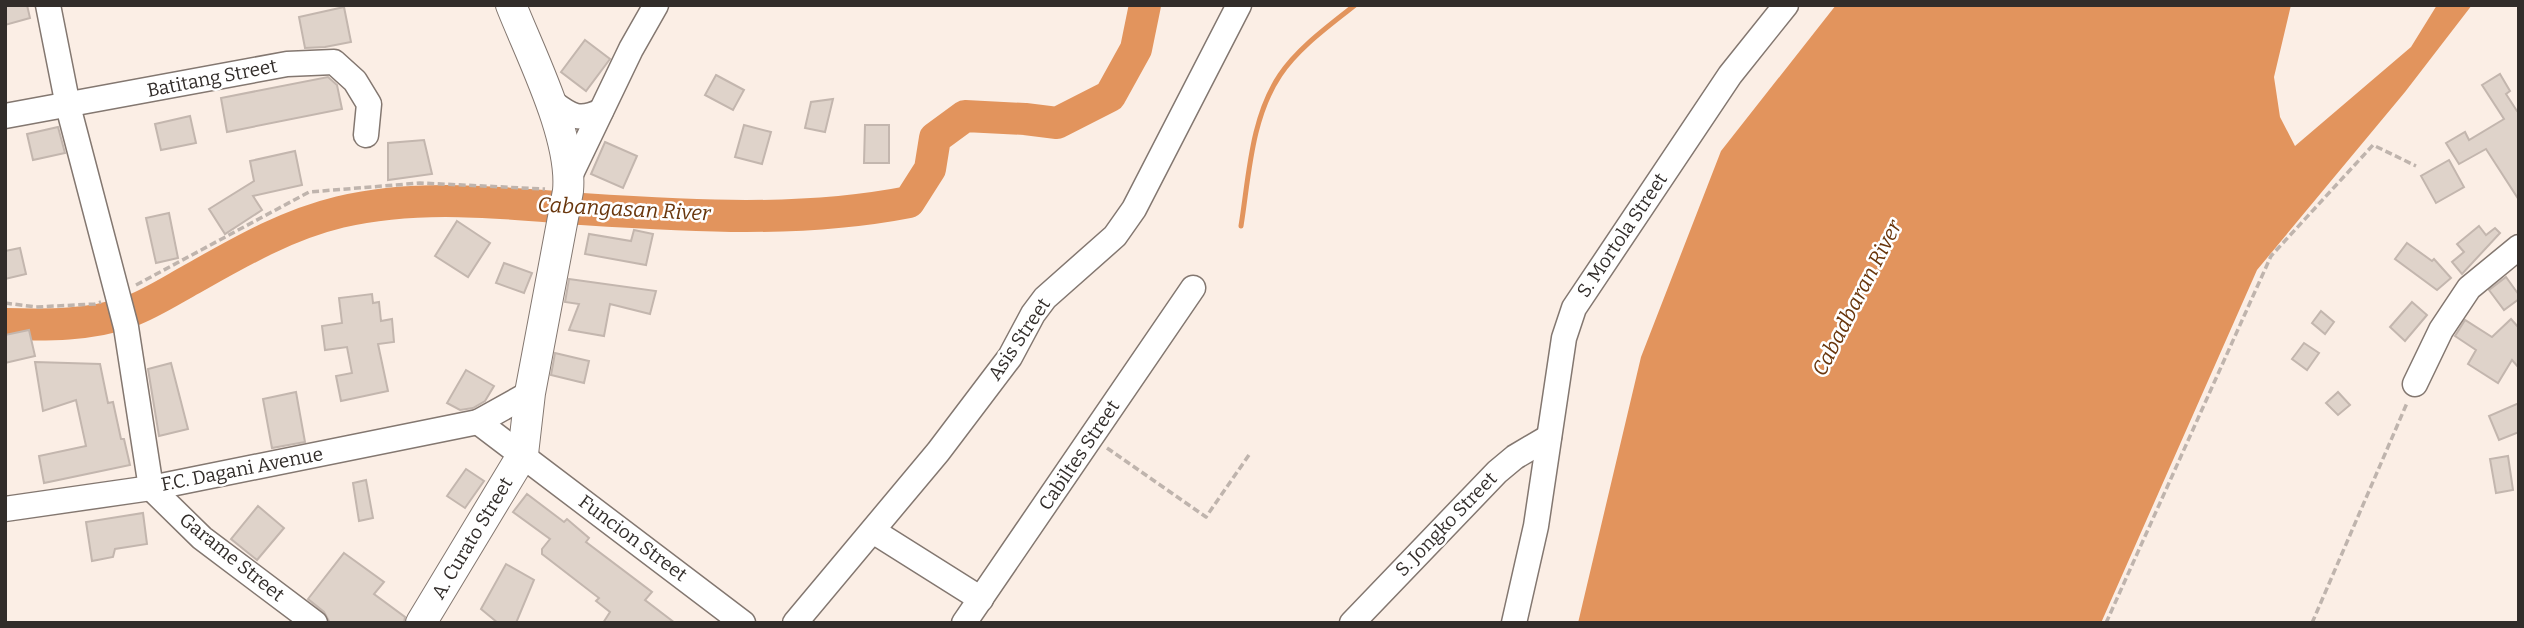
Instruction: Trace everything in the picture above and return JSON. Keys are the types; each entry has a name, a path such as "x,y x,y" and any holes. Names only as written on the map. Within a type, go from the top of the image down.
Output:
{"main road":[{"path":"512,5 557,120 567,193 530,393 523,454"},
{"name":"A. Curato Street","path":"421,623 523,454"}],"street":[{"path":"48,5 68,106 126,327 151,488"},
{"path":"567,193 601,111 656,5"},
{"name":"Asis Street","path":"795,623 938,452 1010,357 1033,314 1045,298 1108,243 1134,209 1239,5"},
{"name":"S. Mortola Street","path":"1514,623 1536,526 1564,338 1574,309 1730,75 1786,5"},
{"name":"Batitang Street","path":"5,116 287,64 334,62 355,81 369,104 366,135"},
{"path":"548,99 574,117 587,117 601,111"},
{"path":"2415,384 2441,331 2469,288 2519,247"},
{"name":"Cabiltes Street","path":"964,623 1193,288"},
{"name":"F.C. Dagani Avenue","path":"5,509 151,488 478,422 530,393"},
{"name":"Funcion Street","path":"478,422 743,623"},
{"name":"S. Jongko Street","path":"1352,623 1497,472 1549,436"},
{"name":"Garame Street","path":"151,488 202,538 315,623"},
{"path":"873,531 981,599"}],"path":[{"path":"2106,623 2271,256 2373,145 2416,166"},
{"path":"5,303 36,307 95,304 118,296 309,192 420,183 496,185 567,193"},
{"path":"2312,623 2415,384"},
{"path":"1091,438 1206,517 1250,455"}],"water":[{"name":"Cabadbaran River","path":"1836,5 2291,5 2274,77 2280,117 2295,146 2411,47 2437,5 2472,5 2405,92 2257,270 2101,623 1578,623 1641,357 1721,151"}],"building":[{"path":"5,5 27,5 30,18 5,25"},
{"path":"344,7 351,42 305,48 299,17"},
{"path":"585,40 610,59 586,91 561,72"},
{"path":"2500,74 2510,91 2506,94 2517,111 2519,110 2519,200 2486,149 2459,164 2446,143 2465,132 2469,140 2504,119 2482,85"},
{"path":"716,75 744,90 733,110 705,95"},
{"path":"328,77 337,85 342,109 227,132 221,98"},
{"path":"833,99 825,132 805,128 811,102"},
{"path":"190,116 196,143 161,150 155,124"},
{"path":"744,125 771,132 762,164 735,157"},
{"path":"865,125 889,125 889,163 864,163"},
{"path":"58,127 65,153 33,160 27,134"},
{"path":"424,140 432,174 388,180 388,143"},
{"path":"605,142 637,156 623,188 591,174"},
{"path":"295,151 302,185 253,196 262,210 225,234 209,209 254,181 250,161"},
{"path":"2449,160 2464,187 2436,203 2421,176"},
{"path":"169,213 178,258 156,263 146,218"},
{"path":"457,221 490,243 468,277 435,256"},
{"path":"2479,226 2486,235 2495,228 2500,233 2462,274 2452,262 2464,252 2457,244"},
{"path":"634,230 653,234 646,265 585,254 589,234 631,241"},
{"path":"2407,243 2432,261 2434,259 2451,278 2437,290 2395,259"},
{"path":"20,248 26,274 5,279 5,251"},
{"path":"504,263 532,273 524,293 496,283"},
{"path":"2506,277 2519,299 2504,310 2489,290"},
{"path":"569,279 656,291 650,314 610,304 604,336 569,330 579,304 565,302"},
{"path":"372,294 373,303 379,302 381,321 392,319 394,342 378,344 388,391 341,401 336,376 352,373 347,347 325,350 322,326 342,323 339,298"},
{"path":"2412,302 2427,315 2405,341 2390,327"},
{"path":"2321,311 2334,322 2325,334 2312,323"},
{"path":"2511,319 2519,328 2519,368 2512,360 2498,383 2468,364 2476,350 2455,336 2465,320 2492,337"},
{"path":"29,330 35,356 5,363 5,335"},
{"path":"2304,343 2319,353 2307,370 2292,359"},
{"path":"555,353 589,361 584,383 551,375"},
{"path":"35,362 100,364 108,403 113,402 130,465 44,483 39,456 86,446 76,400 43,411"},
{"path":"171,363 188,429 159,436 148,369"},
{"path":"466,370 494,386 485,401 473,408 460,410 447,403"},
{"path":"296,392 305,442 272,448 263,399"},
{"path":"2338,392 2350,405 2338,415 2326,403"},
{"path":"2519,403 2519,432 2499,440 2489,416"},
{"path":"2508,456 2513,490 2496,493 2490,459"},
{"path":"466,469 484,481 465,508 447,496"},
{"path":"366,480 373,518 359,521 353,483"},
{"path":"527,494 564,522 567,519 589,538 586,542 652,592 645,600 675,623 603,623 610,612 596,601 599,598 542,554 542,549 550,539 513,512"},
{"path":"258,506 284,528 257,560 231,539"},
{"path":"143,513 147,544 115,549 113,557 92,561 86,522"},
{"path":"344,553 384,582 374,594 405,617 404,623 330,623 324,612 308,599"},
{"path":"506,564 534,580 516,623 498,623 481,609"}],"waterway":[{"name":"Cabangasan River","path":"5,324 84,322 116,316 154,300 282,232 340,212 370,206 461,201 664,214 746,216 828,213 909,202 930,169 935,138 965,116 1057,123 1110,96 1136,49 1145,5"},
{"path":"1241,226 1257,128 1270,92 1296,55 1355,5"}]}
